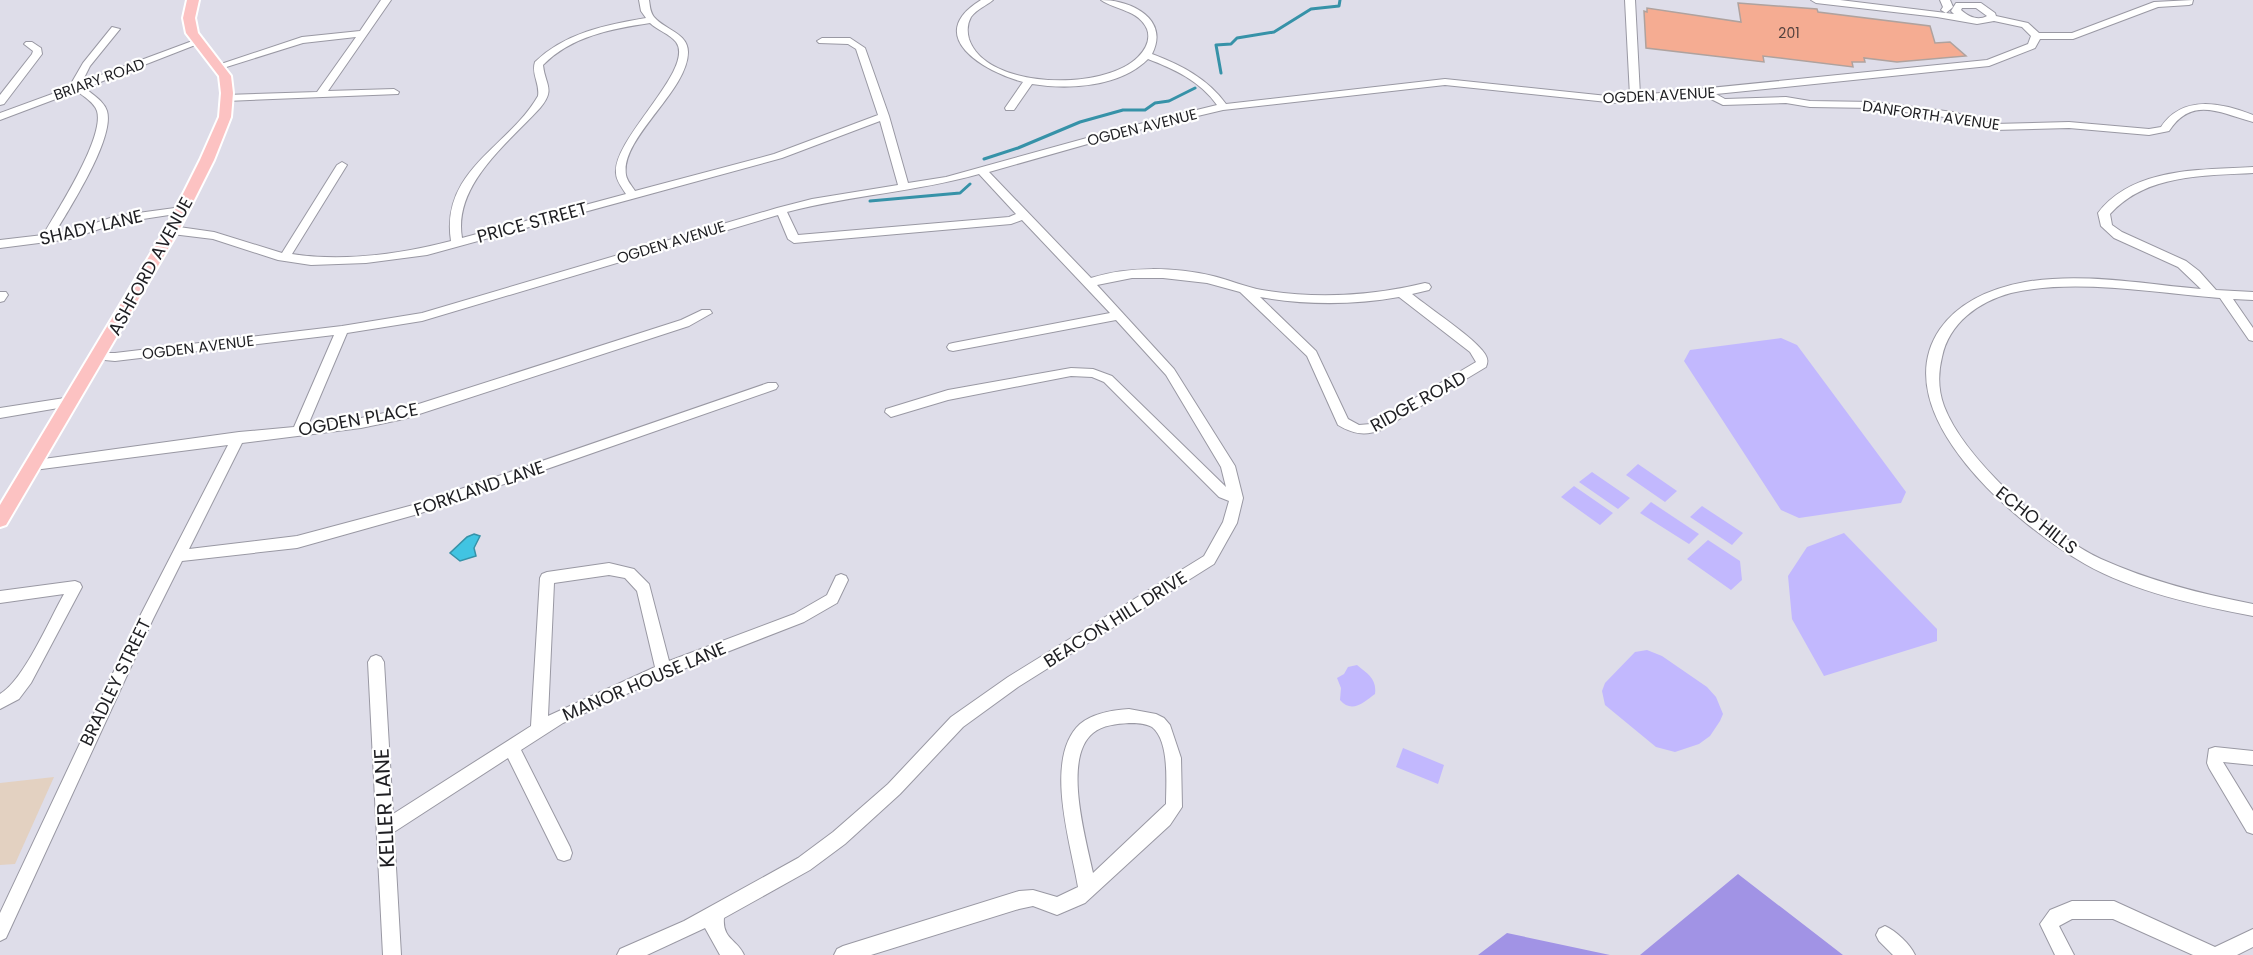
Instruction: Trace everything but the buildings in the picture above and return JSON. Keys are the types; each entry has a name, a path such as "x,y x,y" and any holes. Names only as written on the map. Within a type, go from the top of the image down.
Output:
{"main road":[{"name":"ASHFORD AVENUE","path":"0,520 172,230 207,160 225,117 225,76 192,33 189,18 193,0"}],"street":[{"path":"320,95 386,0"},
{"path":"632,195 621,173 623,160 628,147 668,91 681,67 684,51 681,41 650,20 645,13 644,0"},
{"path":"988,0 973,9 964,20 963,32 967,46 975,57 992,68 1030,80 1061,84 1101,79 1123,71 1147,55 1154,38 1149,21 1131,8 1106,0"},
{"path":"1630,0 1635,99"},
{"path":"1816,0 1982,22 1992,18 2025,25 2036,36 2073,36 2157,4 2190,2 2188,0"},
{"path":"1927,13 1967,2 1986,9 1992,18"},
{"path":"1951,5 1965,18"},
{"path":"457,243 453,230 458,201 471,177 514,133 543,97 544,82 539,75 538,64 566,43 591,33 650,20"},
{"path":"46,239 75,189 103,129 103,113 96,99 78,87 78,76 115,29"},
{"path":"217,67 302,40 365,33"},
{"name":"OGDEN AVENUE","path":"98,356 115,357 342,330 442,312 781,210 812,202 947,180 1127,130 1224,107 1445,82 1570,96 1635,99 1707,93 1989,63 2032,46 2036,36"},
{"path":"822,41 850,41 860,48 884,116 904,187"},
{"name":"BRIARY ROAD","path":"0,117 198,42"},
{"path":"0,102 37,54 38,50 29,44"},
{"path":"1147,55 1171,64 1203,82 1224,107"},
{"path":"1010,108 1030,80"},
{"path":"226,98 394,92"},
{"name":"DANFORTH AVENUE","path":"1707,93 1723,102 1786,100 1810,104 1874,105 1953,116 1994,127 2069,125 2149,132 2165,129 2170,119 2185,109 2197,106 2213,107 2253,119"},
{"name":"PRICE STREET","path":"172,230 214,236 285,257 311,261 366,259 427,251 778,156 884,116"},
{"path":"285,257 342,165"},
{"path":"2253,170 2192,174 2145,183 2124,193 2110,204 2104,213 2107,226 2118,235 2182,264 2195,274 2217,294 2253,337"},
{"name":"BEACON HILL DRIVE","path":"626,955 716,914 804,864 839,838 894,789 966,715 1013,682 1209,560 1230,523 1236,498 1228,466 1170,372 982,171"},
{"name":"SHADY LANE","path":"0,244 70,235 135,216 182,210"},
{"path":"781,210 794,239 1011,220 1023,215"},
{"path":"1089,283 1105,277 1150,274 1206,279 1268,295 1310,298 1402,293 1425,287"},
{"name":"ECHO HILLS","path":"2253,296 2093,284 2051,284 2013,289 1989,297 1966,309 1944,332 1932,357 1931,376 1938,409 1961,448 1990,483 2051,533 2086,558 2151,586 2202,600 2253,610"},
{"name":"RIDGE ROAD","path":"1244,289 1312,354 1343,422 1353,429 1362,431 1376,427 1482,364 1481,357 1474,349 1402,293"},
{"name":"OGDEN PLACE","path":"34,465 404,414 685,323 706,313"},
{"path":"953,347 1119,315"},
{"path":"299,430 342,330"},
{"path":"891,412 991,387 1071,372 1093,373 1108,379 1224,493 1236,498"},
{"name":"FORKLAND LANE","path":"177,556 297,542 418,509 772,386"},
{"path":"0,413 71,402"},
{"name":"BRADLEY STREET","path":"0,932 81,753 177,556 239,437"},
{"path":"539,730 547,578 609,569 629,573 644,588 663,670"},
{"name":"MANOR HOUSE LANE","path":"386,828 557,718 663,670 799,618 832,599 841,580"},
{"path":"0,597 75,587 26,678 14,694 0,702"},
{"name":"KELLER LANE","path":"376,662 392,955"},
{"path":"843,955 1019,900 1033,898 1057,906 1079,897 1087,890 1174,807 1173,759 1164,729 1150,718 1117,716 1103,719 1088,728 1075,747 1070,760 1072,795 1087,890"},
{"path":"511,747 564,853"},
{"path":"2253,758 2215,754 2215,764 2253,826"},
{"path":"2065,955 2049,924 2056,916 2072,910 2114,910 2215,955 2253,938"},
{"path":"716,914 714,928 727,950 735,955"},
{"path":"1885,935 1906,955"}],"shaded area":[{"path":"1781,338 1797,345 1906,492 1901,503 1799,518 1781,510 1684,361 1690,350"},
{"path":"1638,464 1677,491 1665,502 1626,475"},
{"path":"1592,472 1630,498 1618,509 1579,482"},
{"path":"1574,486 1613,513 1600,525 1561,497"},
{"path":"1651,502 1699,534 1689,544 1640,513"},
{"path":"1702,506 1743,533 1732,545 1690,517"},
{"path":"1844,533 1937,629 1937,641 1824,676 1792,619 1788,576 1807,547"},
{"path":"1708,540 1740,561 1742,580 1731,590 1687,559"},
{"path":"1647,650 1662,656 1707,687 1716,697 1723,714 1710,736 1699,744 1675,752 1656,747 1605,705 1602,691 1605,683 1635,652"},
{"path":"1357,665 1375,684 1375,694 1358,705 1349,706 1340,700 1341,688 1337,678 1344,674 1348,667"},
{"path":"1403,748 1444,765 1438,784 1396,767"},
{"path":"54,777 15,864 0,865 0,783"},
{"path":"1738,874 1843,955 1640,955"},
{"path":"1507,933 1610,955 1478,955"}],"water":[{"path":"474,534 480,536 474,548 476,556 460,561 450,553 467,537"}],"waterway":[{"path":"1221,73 1216,45 1231,44 1237,38 1274,32 1311,9 1339,6 1340,0"},
{"path":"984,159 1018,148 1080,122 1123,110 1145,110 1155,103 1169,101 1195,88"},
{"path":"870,201 960,193 970,184"}]}
